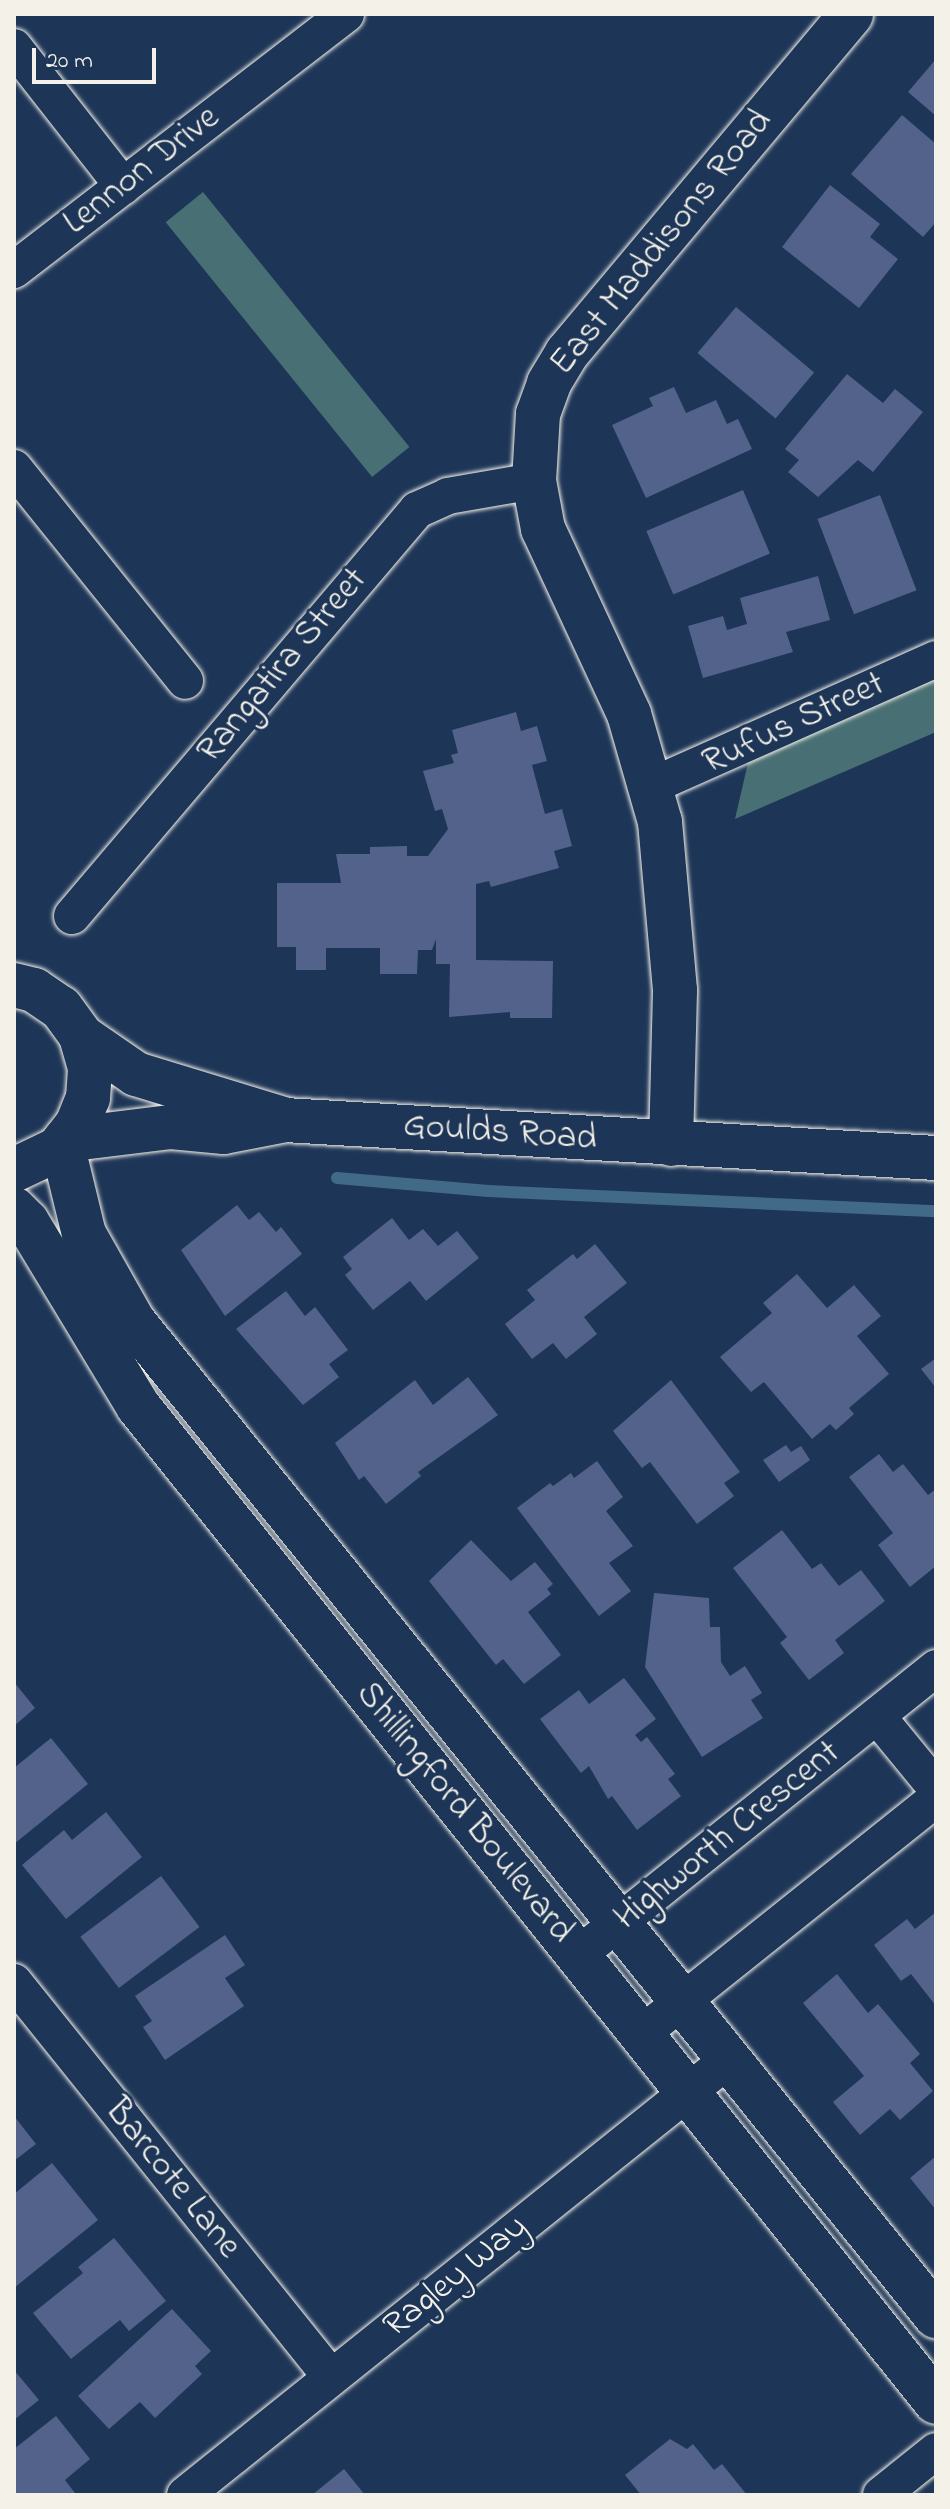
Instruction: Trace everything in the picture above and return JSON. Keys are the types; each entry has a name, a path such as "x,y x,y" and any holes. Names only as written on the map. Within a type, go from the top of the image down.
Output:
{"street":[{"name":"Lennon Drive","path":"14,270 346,14"},
{"name":"East Maddisons Road","path":"671,1144 672,923 651,786 614,678 554,560 534,481 538,414 567,353 851,14"},
{"path":"14,47 123,186"},
{"path":"14,468 185,681"},
{"name":"Rangatira Street","path":"72,916 411,516 448,496 534,481"},
{"name":"Rufus Street","path":"651,786 936,659"},
{"path":"16,978 61,1008 81,1036 136,1074 285,1120"},
{"path":"14,1170 33,1165 64,1142 88,1098 90,1068 81,1036"},
{"name":"Goulds Road","path":"64,1142 171,1127 224,1132 285,1120 936,1158"},
{"name":"Shillingford Boulevard","path":"64,1142 84,1234 133,1321 936,2316"},
{"name":"Shillingford Boulevard","path":"14,1209 27,1222 138,1406 936,2402"},
{"name":"Highworth Crescent","path":"578,1955 936,1668"},
{"name":"Highworth Crescent","path":"877,1716 936,1788"},
{"path":"640,2035 936,1799"},
{"name":"Barcote Lane","path":"14,1982 331,2377"},
{"name":"Ragley Way","path":"185,2495 728,2060"},
{"path":"881,2495 936,2451"}],"green space":[{"path":"203,192 409,447 372,477 166,222"},
{"path":"936,672 936,732 735,819 750,754"}],"building":[{"path":"936,59 936,116 908,92"},
{"path":"902,115 936,144 936,222 923,237 851,174"},
{"path":"830,185 880,224 870,237 898,259 859,308 782,247"},
{"path":"736,307 814,373 776,419 697,353"},
{"path":"847,374 883,403 895,389 923,412 873,472 858,460 818,497 788,472 799,460 785,449"},
{"path":"674,387 686,413 716,400 727,424 738,419 752,449 646,498 612,425 653,406 649,398"},
{"path":"743,490 770,554 673,595 646,531"},
{"path":"880,495 917,590 854,614 817,519"},
{"path":"818,576 830,620 786,632 793,652 703,678 688,626 723,616 727,630 747,624 740,598"},
{"path":"516,712 521,731 537,726 547,761 532,765 545,814 562,809 572,846 554,851 559,868 491,887 489,881 476,884 476,960 553,961 552,1018 510,1018 510,1012 449,1017 450,964 436,964 436,939 432,950 418,950 417,974 380,974 380,948 326,948 326,970 296,970 296,947 277,947 277,883 341,883 336,854 370,854 370,847 407,846 407,856 428,856 448,829 442,809 435,811 423,771 454,763 451,755 458,753 452,730"},
{"path":"237,1205 249,1220 259,1212 276,1232 281,1227 302,1254 225,1316 181,1250"},
{"path":"392,1218 409,1240 423,1229 438,1246 457,1231 479,1258 426,1301 410,1281 373,1310 345,1275 352,1269 343,1257"},
{"path":"595,1244 627,1283 584,1317 597,1334 566,1359 553,1343 532,1359 505,1324 535,1300 527,1290 573,1254 577,1259"},
{"path":"797,1274 827,1308 854,1285 881,1316 857,1336 889,1374 849,1408 854,1414 836,1430 830,1424 812,1439 764,1382 751,1392 720,1357 772,1313 763,1303"},
{"path":"286,1291 305,1316 315,1307 348,1350 329,1364 339,1377 303,1405 236,1329"},
{"path":"936,1358 936,1388 921,1369"},
{"path":"468,1377 498,1415 418,1472 421,1476 386,1504 364,1476 359,1480 335,1443 415,1380 433,1405"},
{"path":"671,1380 740,1472 724,1483 734,1496 697,1524 650,1462 642,1468 613,1431"},
{"path":"786,1445 791,1452 801,1446 810,1460 779,1482 763,1460"},
{"path":"879,1454 893,1472 903,1464 928,1495 936,1489 936,1566 910,1587 878,1545 893,1533 849,1477"},
{"path":"597,1461 623,1497 606,1511 633,1546 609,1563 631,1591 599,1616 517,1508 550,1483 553,1486 571,1473 574,1478"},
{"path":"782,1530 812,1569 821,1563 839,1586 861,1570 885,1601 835,1640 844,1653 809,1680 780,1643 787,1637 733,1568"},
{"path":"471,1540 511,1581 535,1562 553,1584 547,1589 551,1594 528,1612 561,1655 524,1684 503,1659 496,1665 429,1581"},
{"path":"654,1593 709,1598 710,1627 720,1627 721,1662 730,1676 745,1666 762,1693 751,1700 763,1718 702,1757 645,1667"},
{"path":"624,1678 656,1719 635,1735 641,1742 647,1737 675,1774 668,1779 681,1796 637,1830 612,1796 608,1799 589,1766 581,1773 540,1719 579,1690 589,1704"},
{"path":"14,1682 35,1708 14,1726"},
{"path":"51,1738 88,1784 14,1844 14,1768"},
{"path":"106,1812 142,1857 66,1919 22,1865 64,1830 72,1840"},
{"path":"161,1876 200,1927 119,1988 80,1937"},
{"path":"936,1912 936,2006 911,1974 901,1981 874,1945 907,1919 915,1929"},
{"path":"225,1935 245,1965 225,1978 244,2006 165,2060 143,2027 152,2021 135,1996"},
{"path":"837,1974 868,2013 878,2004 920,2054 910,2063 933,2091 900,2120 890,2109 860,2135 833,2102 864,2076 803,2003"},
{"path":"14,2116 36,2144 14,2161"},
{"path":"936,2156 936,2210 910,2178"},
{"path":"52,2163 98,2220 14,2288 14,2194"},
{"path":"114,2238 166,2301 129,2331 120,2320 71,2359 33,2313 83,2273 78,2267"},
{"path":"172,2309 211,2351 195,2366 202,2374 155,2418 140,2402 109,2429 78,2396"},
{"path":"14,2370 39,2400 14,2420"},
{"path":"56,2416 90,2459 65,2480 75,2493 14,2495 14,2449"},
{"path":"670,2439 687,2449 693,2444 714,2470 722,2464 747,2495 641,2495 625,2475"},
{"path":"344,2469 365,2495 312,2495"}],"waterway":[{"path":"337,1178 488,1191 936,1211"}]}
